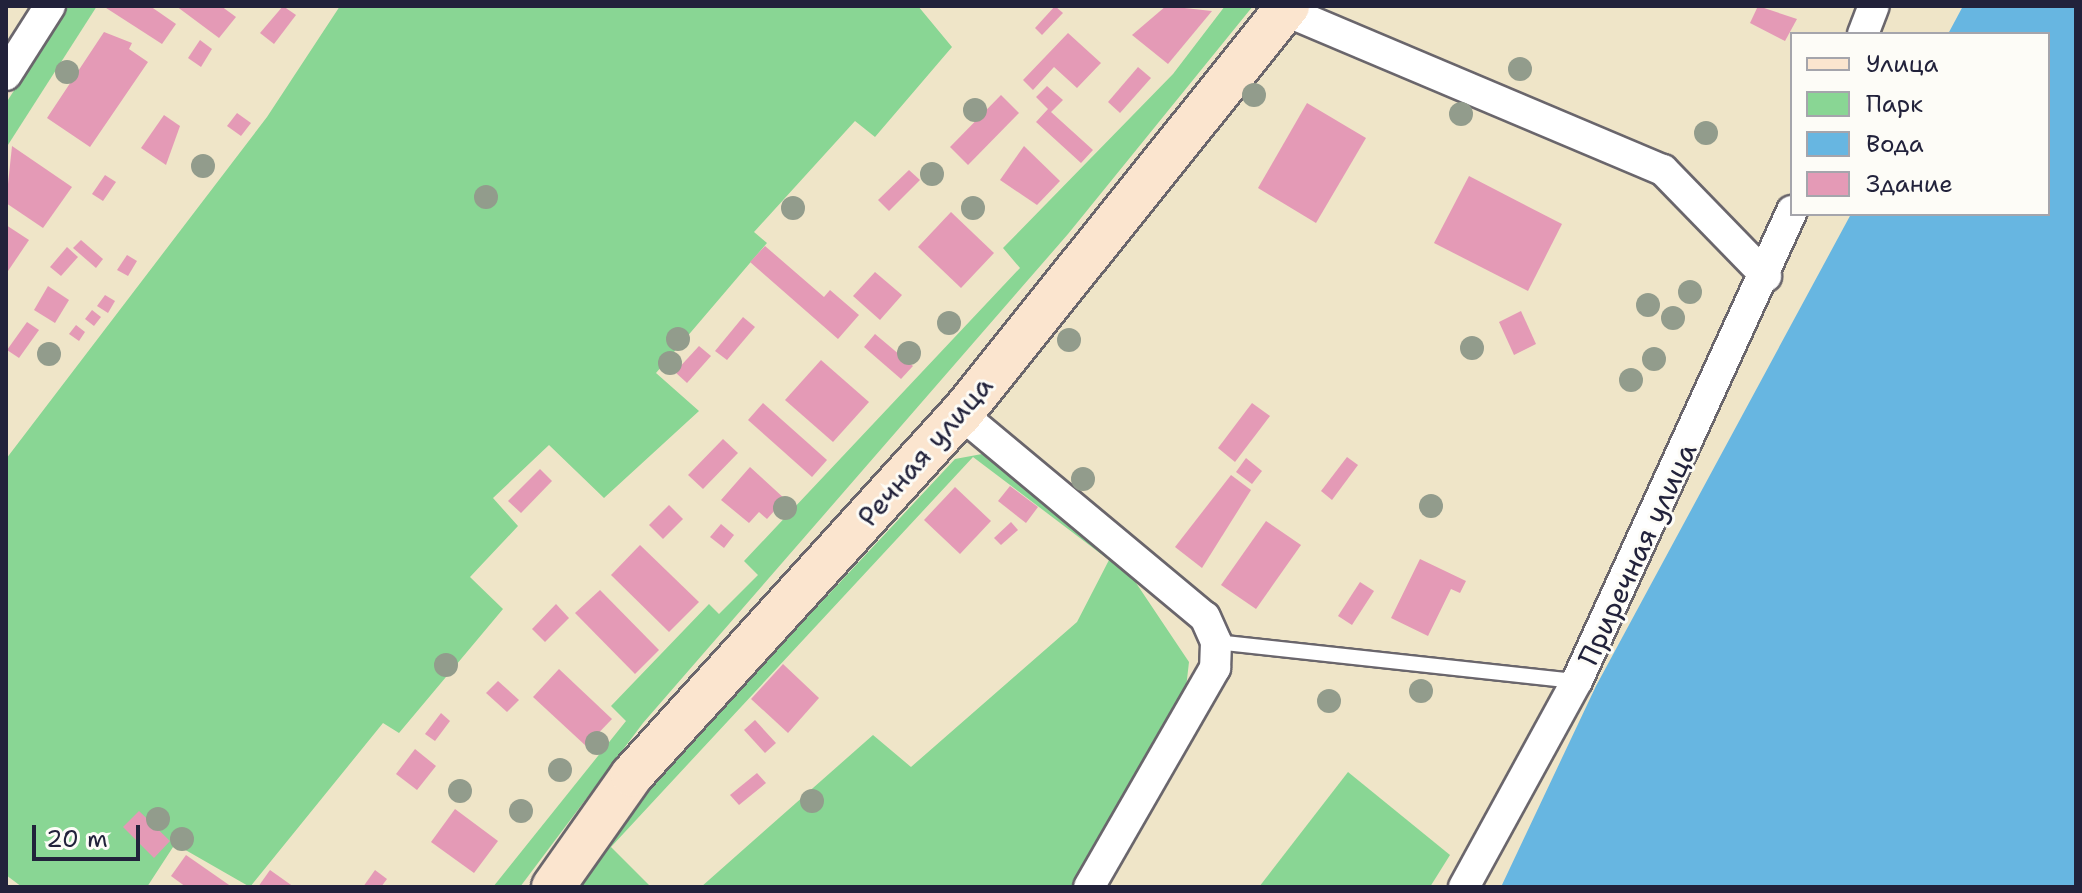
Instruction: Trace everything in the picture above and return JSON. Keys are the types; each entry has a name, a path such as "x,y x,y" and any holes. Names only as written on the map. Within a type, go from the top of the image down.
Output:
{"street":[{"path":"6,75 50,6"},
{"path":"1864,32 1874,6"},
{"path":"1287,9 1663,170 1766,276"},
{"name":"Речная улица","path":"553,887 632,775 961,414 1287,9"},
{"name":"Приречная улица","path":"1464,887 1577,681 1766,276 1790,216"},
{"path":"961,414 1205,617 1216,642 1215,668 1089,887"}],"lane":[{"path":"1216,642 1577,681"}],"green space":[{"path":"68,6 97,6 6,148 6,103"},
{"path":"340,6 918,6 952,47 875,137 855,121 754,232 767,243 656,373 699,411 604,498 549,445 493,498 518,526 470,577 503,609 399,733 383,723 250,887 175,844 147,887 22,887 6,875 6,459 267,117"},
{"path":"1225,6 1253,6 1068,234 643,723 520,887 493,887 626,721 611,706 709,604 719,614 758,575 744,561 1020,268 1003,248 1173,74"},
{"path":"982,454 1122,562 1189,662 1186,688 1074,887 701,887 873,735 911,767 1077,622 1109,560 973,457 611,847 651,887 580,887 635,802 955,459"},
{"path":"1348,772 1450,855 1430,887 1259,887"}],"water":[{"path":"1963,6 2076,6 2076,887 1501,887 1596,686 1850,216 2050,216 2050,32 1949,32"}],"building":[{"path":"103,6 150,6 176,24 162,44"},
{"path":"176,6 221,6 236,17 219,38"},
{"path":"283,6 296,15 274,44 260,33"},
{"path":"1055,6 1063,13 1042,35 1035,28"},
{"path":"1166,6 1212,11 1168,64 1132,35"},
{"path":"1758,6 1797,19 1785,41 1750,23"},
{"path":"104,32 132,43 129,49 148,62 90,147 47,118"},
{"path":"1068,33 1101,63 1077,88 1054,67 1033,90 1023,80"},
{"path":"200,40 212,49 201,67 188,58"},
{"path":"1138,67 1151,78 1120,113 1108,102"},
{"path":"1047,86 1063,100 1051,112 1093,150 1081,163 1036,122 1048,109 1036,97"},
{"path":"1001,95 1019,113 968,165 950,147"},
{"path":"1307,103 1366,138 1316,223 1258,188"},
{"path":"237,113 251,123 241,136 227,126"},
{"path":"164,115 180,126 166,165 141,148"},
{"path":"12,146 72,187 43,228 6,203"},
{"path":"1024,146 1060,181 1037,205 1000,180"},
{"path":"909,170 920,180 889,211 878,200"},
{"path":"105,175 116,182 103,201 92,194"},
{"path":"1469,176 1562,224 1528,291 1434,243"},
{"path":"951,212 994,253 961,288 918,247"},
{"path":"6,225 29,240 6,274"},
{"path":"81,240 103,259 96,268 73,248"},
{"path":"765,246 824,297 830,290 859,315 838,339 750,262"},
{"path":"67,247 78,257 61,276 50,267"},
{"path":"127,255 137,261 128,276 117,270"},
{"path":"875,272 902,295 880,320 853,296"},
{"path":"48,286 69,300 55,323 34,310"},
{"path":"105,295 115,301 108,313 97,306"},
{"path":"92,310 101,317 94,326 85,319"},
{"path":"1521,311 1536,344 1514,355 1499,322"},
{"path":"743,317 755,327 727,360 715,351"},
{"path":"27,322 39,330 19,358 7,350"},
{"path":"76,325 85,332 79,341 69,334"},
{"path":"875,334 913,366 901,379 864,347"},
{"path":"699,346 711,356 687,383 675,372"},
{"path":"821,360 869,402 833,442 785,400"},
{"path":"763,403 827,460 812,477 748,420"},
{"path":"1252,403 1270,416 1235,462 1218,448"},
{"path":"723,439 738,453 703,489 688,475"},
{"path":"1347,457 1358,465 1332,500 1321,491"},
{"path":"1246,458 1262,471 1252,484 1236,472"},
{"path":"750,467 785,499 767,519 759,512 749,523 721,500"},
{"path":"540,469 552,481 521,513 508,501"},
{"path":"1231,475 1251,490 1202,568 1175,547"},
{"path":"1010,486 1038,507 1026,523 998,501"},
{"path":"955,487 991,521 960,554 924,520"},
{"path":"669,505 683,519 663,539 649,525"},
{"path":"1266,521 1301,545 1256,609 1221,585"},
{"path":"1011,522 1018,530 1001,545 994,538"},
{"path":"721,524 734,535 724,548 710,537"},
{"path":"640,545 699,602 669,632 611,575"},
{"path":"1420,559 1466,581 1460,593 1451,589 1428,636 1391,618"},
{"path":"1360,582 1374,591 1352,625 1338,616"},
{"path":"600,590 659,650 635,674 575,613"},
{"path":"556,604 569,618 545,642 532,629"},
{"path":"783,664 819,698 788,733 751,699"},
{"path":"559,669 612,719 586,746 533,697"},
{"path":"498,681 519,700 507,712 486,693"},
{"path":"441,713 450,721 435,741 425,734"},
{"path":"755,720 776,743 765,753 744,730"},
{"path":"415,749 436,766 417,790 396,774"},
{"path":"757,773 766,783 739,805 730,795"},
{"path":"455,809 498,841 474,873 431,842"},
{"path":"139,811 170,841 154,858 123,827"},
{"path":"186,855 232,887 186,887 171,876"},
{"path":"270,870 294,887 258,887"},
{"path":"375,870 387,879 381,887 363,887"}]}
